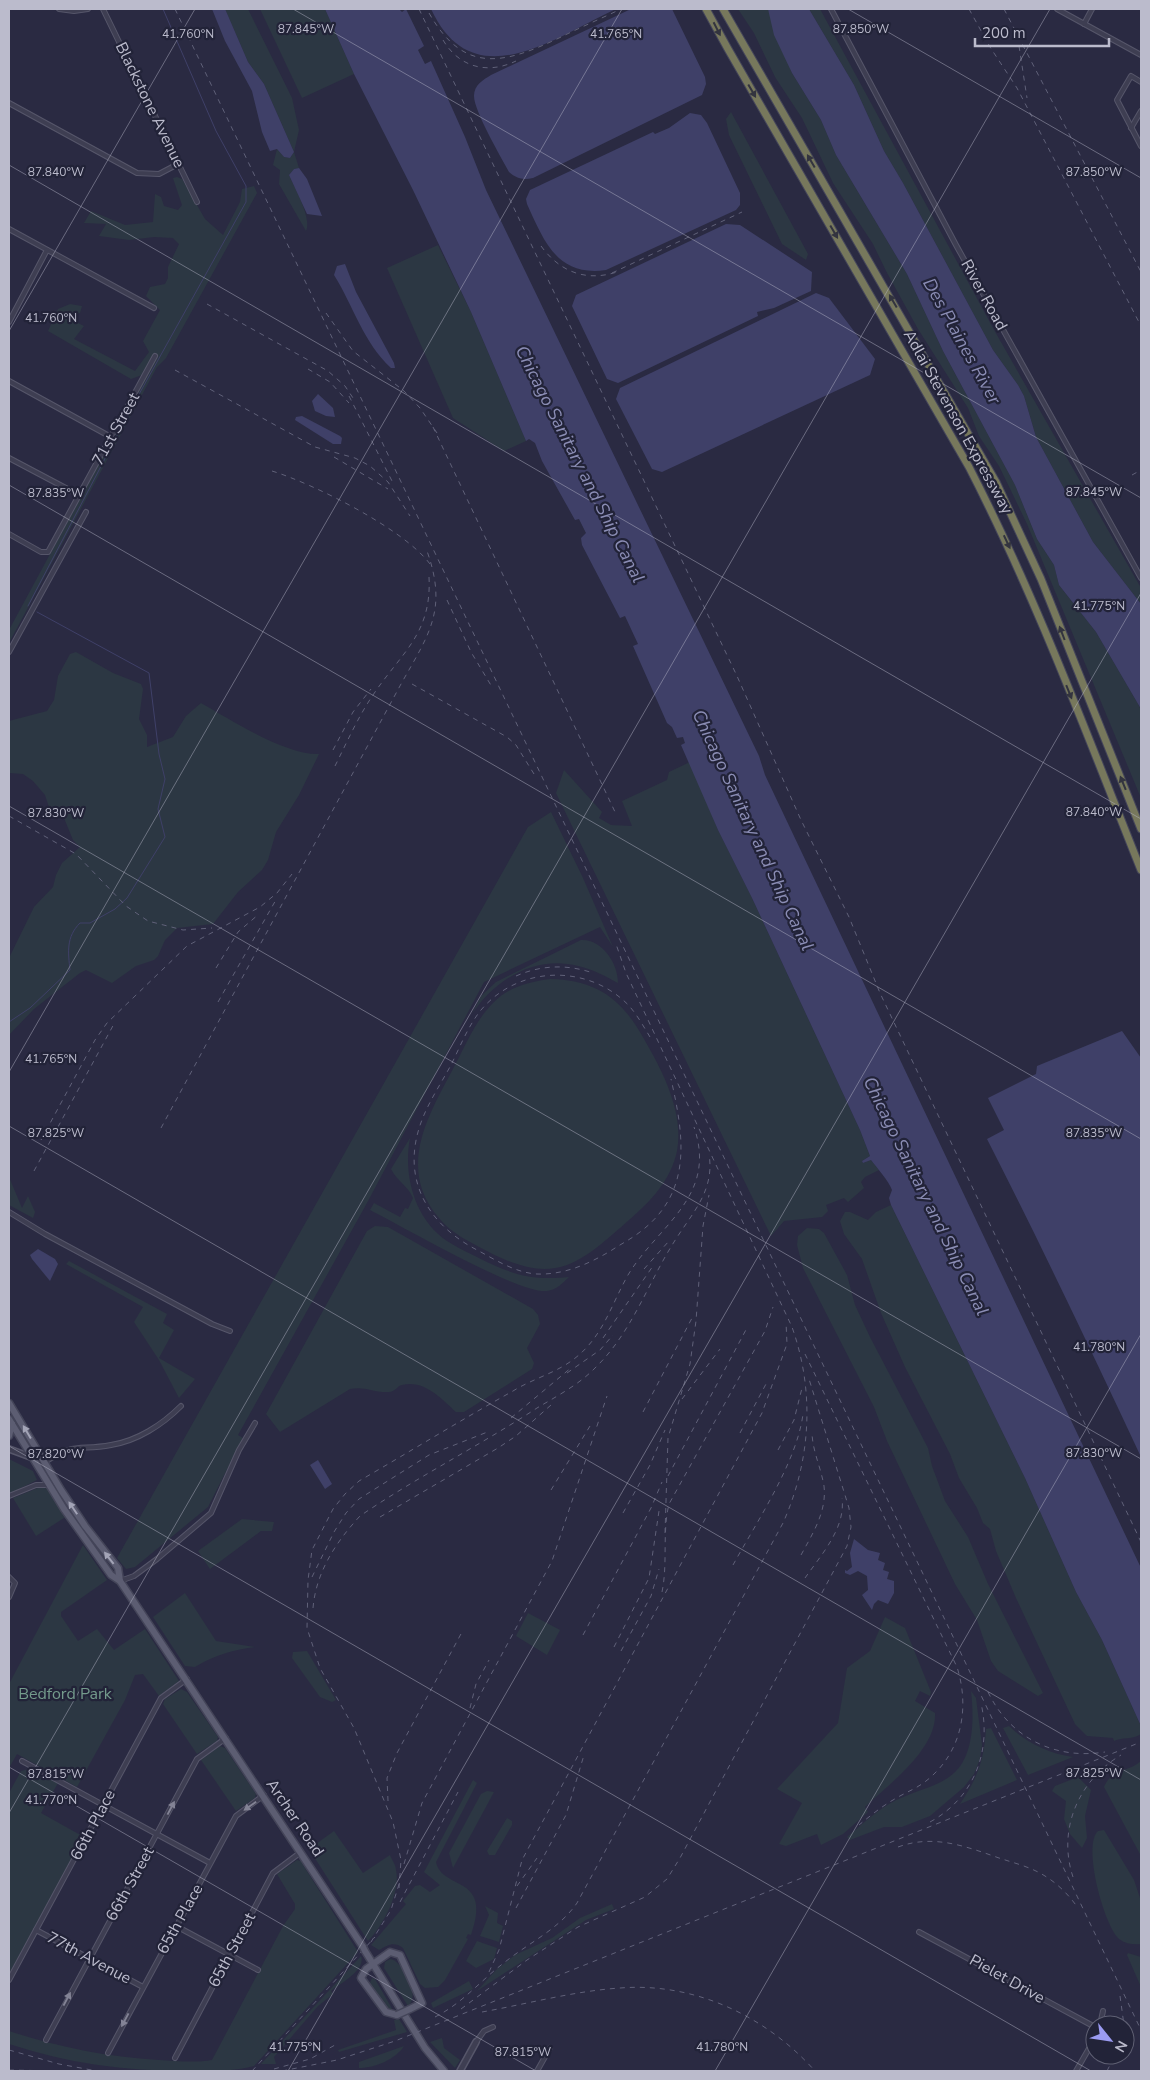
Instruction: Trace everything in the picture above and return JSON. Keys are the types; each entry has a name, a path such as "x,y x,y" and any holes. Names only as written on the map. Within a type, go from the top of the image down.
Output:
{"highway":[{"name":"Adlai Stevenson Expressway","path":"706,9 969,467 1001,529 1024,579 1141,870"},
{"name":"Adlai Stevenson Expressway","path":"723,9 996,482 1041,579 1141,829"}],"main road":[{"name":"Archer Road","path":"9,1403 85,1526 118,1568 120,1581"},
{"name":"Archer Road","path":"10,1421 90,1547 111,1575 120,1581 226,1738 302,1852 425,2048 444,2071"},
{"path":"9,1436 10,1421"},
{"path":"390,1952 400,1955 422,2003 396,2015 386,2012 362,1980 362,1972 373,1963 390,1952"}],"street":[{"path":"59,9 71,11 88,9"},
{"name":"Blackstone Avenue","path":"103,9 197,202"},
{"path":"832,10 838,9"},
{"path":"1057,9 1141,54"},
{"path":"1084,24 1092,9"},
{"name":"River Road","path":"832,10 956,245 1141,578"},
{"path":"1141,82 1131,76 1117,100 1141,146"},
{"path":"9,103 138,173 158,174 178,164"},
{"path":"1132,128 1141,111"},
{"path":"9,229 154,308"},
{"path":"9,322 48,250"},
{"name":"71st Street","path":"9,534 46,552 79,496 155,356"},
{"path":"9,381 111,437"},
{"path":"9,458 79,496"},
{"path":"9,652 86,512"},
{"path":"9,1212 53,1239 212,1324 230,1331"},
{"path":"9,1449 23,1456 45,1462 68,1448 121,1442 150,1430 181,1406"},
{"path":"120,1581 134,1576 157,1559 210,1513 255,1423"},
{"path":"36,1485 43,1474"},
{"path":"9,1496 36,1485 49,1485"},
{"path":"9,1577 16,1583 9,1597"},
{"name":"66th Place","path":"9,1980 161,1698 187,1680"},
{"name":"66th Street","path":"46,2040 197,1759 226,1738"},
{"path":"22,1761 210,1864"},
{"name":"65th Place","path":"108,2053 236,1816 264,1796"},
{"name":"65th Street","path":"175,2058 276,1870 302,1852"},
{"path":"176,1926 258,1970"},
{"name":"77th Avenue","path":"36,1930 143,1987"},
{"name":"Pielet Drive","path":"919,1932 1085,2022"},
{"path":"460,2071 484,2031 493,2027"},
{"path":"537,2071 550,2048"},
{"path":"1076,2071 1085,2055"}],"green space":[{"path":"225,9 248,9 292,98 299,130 294,152 264,84 248,62"},
{"path":"260,9 325,9 354,74 302,98"},
{"path":"738,9 768,9 792,73 821,120 836,155 907,274 943,351 1015,485 1037,539 1054,565 1059,585 1096,632 1141,709 1141,798 1027,524 999,466 979,436 968,408 918,329 873,244 833,183 802,118 775,77 754,33"},
{"path":"809,9 820,9 993,328 1141,588 1141,604 1093,542 1036,437 1024,396 993,350 884,151 854,85"},
{"path":"731,112 808,254 806,260 782,244 729,135 726,119"},
{"path":"277,149 284,157 290,158 294,152 299,168 294,169 289,175 305,211 307,219 306,231 279,184 280,170 273,165"},
{"path":"173,178 182,179 205,219 223,235 240,202 242,189 254,186 257,193 166,358 157,367 9,643 9,630 144,380 142,375 131,379 48,331 58,309 70,304 82,306 80,313 72,315 70,319 84,326 74,339 135,371 149,352 143,341 160,310 146,296 150,287 165,284 168,278 168,267 179,244 173,238 154,237 129,240 99,236 106,224 84,223 91,211 125,225 153,222 155,194 161,197 164,206 178,210 182,205"},
{"path":"438,245 471,312 526,441 504,451 453,418 387,268"},
{"path":"76,652 113,673 141,684 143,689 139,719 147,735 147,747 173,737 186,716 201,703 275,743 305,753 319,754 299,795 276,832 268,860 262,870 238,892 213,924 177,928 165,940 158,956 154,960 136,966 112,983 86,970 80,973 34,1009 9,1035 9,958 34,907 53,887 62,863 80,847 73,840 64,818 49,807 45,795 33,781 23,774 9,773 9,721 47,711 54,700 58,676 70,654"},
{"path":"690,762 718,830 752,898 860,1130 870,1156 862,1161 863,1163 871,1160 879,1170 865,1177 861,1182 864,1188 848,1202 844,1198 826,1205 828,1211 822,1217 784,1221 771,1236 556,793 564,770 602,812 599,818 611,825 632,826 622,801 667,780 669,772"},
{"path":"551,812 583,878 613,947 600,927 484,982 367,1203 238,1435 243,1438 208,1507 135,1567 126,1569 117,1558 528,827"},
{"path":"581,940 596,943 602,948 612,960 618,983 583,967 562,963 532,967 518,973 492,990 472,1014 481,996 496,982"},
{"path":"550,979 567,980 595,988 606,994 627,1013 636,1025 665,1079 675,1107 678,1136 677,1151 670,1171 665,1181 645,1205 611,1236 580,1259 564,1266 548,1269 531,1268 511,1262 468,1241 450,1229 439,1218 426,1199 419,1179 418,1160 421,1140 427,1121 481,1017 499,997 512,989"},
{"path":"410,1138 408,1166 413,1195 426,1221 436,1232 458,1247 511,1272 532,1277 569,1277 559,1286 547,1291 532,1289 487,1271 370,1210 374,1203 400,1217 405,1208 408,1209 413,1198 391,1169"},
{"path":"9,1177 22,1208 28,1196 35,1212 33,1218 9,1205"},
{"path":"891,1205 1025,1478 1076,1592 1102,1640 1141,1726 1141,1734 1138,1736 1114,1741 1113,1738 1087,1736 1075,1724 1016,1598 996,1551 990,1529 983,1523 977,1508 959,1478 950,1454 905,1367 881,1313 862,1259 844,1234 840,1221 845,1212 850,1212 868,1220 876,1212"},
{"path":"375,1226 388,1227 533,1309 538,1315 540,1324 527,1348 534,1363 532,1369 464,1412 456,1412 432,1391 418,1385 402,1385 389,1392 356,1388 350,1389 280,1432 266,1414 367,1231"},
{"path":"807,1228 819,1229 824,1233 847,1275 855,1305 928,1448 932,1466 945,1501 968,1537 988,1584 1043,1693 1038,1696 998,1671 991,1661 977,1620 955,1584 887,1441 874,1407 803,1268 797,1245 798,1236"},
{"path":"69,1261 167,1314 163,1323 174,1330 159,1358 195,1379 179,1398 159,1360 134,1322 143,1307 66,1264"},
{"path":"9,1459 33,1471 37,1480 9,1494"},
{"path":"40,1487 49,1489 67,1516 36,1536 13,1498"},
{"path":"242,1519 274,1522 272,1531 261,1531 210,1569 198,1551"},
{"name":"Bedford Park","path":"83,1545 107,1580 61,1612 61,1616 78,1641 97,1629 114,1650 145,1629 179,1681 159,1696 143,1674 135,1675 125,1700 77,1787 17,1754 9,1768 9,1684"},
{"path":"185,1593 216,1641 255,1647 224,1654 195,1667 185,1666 153,1617"},
{"path":"528,1613 560,1630 547,1655 516,1636"},
{"path":"885,1617 905,1628 931,1692 930,1696 920,1691 915,1701 935,1713 934,1726 928,1740 910,1765 865,1807 868,1812 843,1834 821,1845 817,1834 786,1846 779,1844 802,1803 777,1789 838,1723 847,1668 870,1651"},
{"path":"307,1651 336,1700 332,1702 320,1697 292,1658 293,1652"},
{"path":"181,1689 187,1692 218,1737 217,1741 197,1754 163,1704 165,1699"},
{"path":"971,1691 976,1698 982,1745 980,1759 974,1774 964,1787 930,1816 902,1827 884,1827 850,1840 847,1837 883,1808 896,1800 943,1781 958,1769 964,1760 971,1737"},
{"path":"1009,1726 1038,1746 1055,1753 1073,1757 1028,1775 1003,1728"},
{"path":"991,1728 1017,1780 960,1804 979,1768 984,1750 986,1729"},
{"path":"220,1746 225,1748 256,1794 255,1798 236,1811 201,1760"},
{"path":"1141,1761 1141,1856 1104,1787 1111,1777"},
{"path":"29,1769 58,1783 41,1813 84,1837 9,1974 9,1793 21,1771"},
{"path":"1078,1777 1091,1790 1085,1816 1087,1838 1082,1848 1070,1834 1064,1819 1066,1801 1052,1791 1055,1786"},
{"path":"473,1780 477,1783 436,1862 440,1871 464,1886 471,1893 476,1902 476,1916 471,1935 468,1934 466,1938 468,1939 445,1980 438,1987 425,1988 420,1984 403,1948 394,1944 379,1950 371,1945 406,1904 403,1901 415,1886 420,1885 430,1892 440,1885 424,1872"},
{"path":"487,1791 494,1792 453,1868 449,1853 481,1794"},
{"path":"507,1818 512,1821 512,1825 495,1855 489,1855 487,1851"},
{"path":"1104,1830 1134,1880 1141,1901 1141,1944 1130,1944 1119,1939 1107,1919 1097,1885 1092,1852 1094,1839 1098,1831"},
{"path":"334,1831 363,1873 390,1855 395,1866 396,1888 390,1908 374,1935 368,1941 309,1849"},
{"path":"297,1860 301,1861 358,1952 254,2066 212,2071 163,2071 118,2067 74,2061 9,2044 9,2031 46,2042 102,2054 186,2062 212,2060 283,1926 295,1909 295,1904 277,1874"},
{"path":"612,1904 614,1909 586,1920 477,1991 496,1970 515,1955 552,1938 580,1918"},
{"path":"485,1906 498,1913 497,1923 503,1926 499,1942 480,1936 489,1915"},
{"path":"477,1941 497,1948 494,1959 476,1968 466,1961"},
{"path":"1128,1953 1141,1957 1141,1987 1127,1955"},
{"path":"361,1956 362,1961 356,1971 331,1991 333,1994 318,2006 274,2057 276,2064 261,2064"},
{"path":"390,1959 399,1965 408,1979 413,1994 412,2001 408,2006 384,1968 385,1962"},
{"path":"372,1978 375,1979 394,2012 387,2008 369,1985"},
{"path":"469,1981 473,1989 433,2008 431,2003"},
{"path":"399,2019 407,2032 339,2052 338,2050 396,2030 394,2020"},
{"path":"442,2038 444,2048 460,2060 455,2068 430,2042"},
{"path":"404,2046 396,2055 384,2062 359,2068 359,2062"}],"water":[{"path":"212,9 225,9 248,62 264,84 294,152 290,158 284,157 277,149 270,151 262,132 252,91 225,41"},
{"name":"Chicago Sanitary and Ship Canal","path":"325,9 399,9 402,12 406,9 424,46 418,50 425,64 431,61 486,190 759,756 765,775 1141,1568 1141,1726 1102,1640 1076,1592 1025,1478 891,1205 889,1198 892,1190 871,1160 863,1163 862,1161 870,1156 860,1130 752,898 718,830 681,745 685,743 683,737 677,738 672,727 667,723 633,646 638,644 625,616 620,618 582,545 581,538 586,533 579,519 575,520 542,461 535,443 529,439 526,441 471,312 413,190 354,74"},
{"path":"431,9 616,9 541,45 516,54 492,56 469,51 448,36"},
{"path":"631,9 672,9 705,77 706,84 702,95 533,178 520,178 509,172 478,112 474,96 477,86 491,75"},
{"name":"Des Plaines River","path":"768,9 809,9 854,85 884,151 993,350 1024,396 1036,437 1093,542 1141,604 1141,709 1096,632 1059,585 1054,565 1037,539 1015,485 943,351 907,274 836,155 821,120 792,73 774,35"},
{"path":"690,113 701,115 707,123 740,193 740,205 736,210 606,270 589,271 575,268 554,254 527,204 526,199 530,190 653,132 655,134 669,128"},
{"path":"299,168 307,179 322,216 307,214 289,175 294,169"},
{"path":"726,224 740,225 812,272 811,291 774,308 757,312 758,316 618,383 607,379 572,306 576,295"},
{"path":"345,264 356,292 395,368 391,368 373,347 334,275 337,266"},
{"path":"816,293 829,298 875,359 870,375 662,472 652,469 616,399 620,388"},
{"path":"318,394 333,408 335,417 326,416 315,411 312,401"},
{"path":"302,416 340,436 342,438 341,444 333,444 295,420 296,417"},
{"path":"1122,1031 1141,1058 1141,1457 987,1139 1004,1130 988,1098 1036,1074 1037,1066"},
{"path":"38,1249 55,1259 58,1264 50,1281 30,1255"},
{"path":"318,1460 332,1484 325,1489 310,1465"},
{"path":"854,1539 868,1550 880,1553 878,1560 885,1563 883,1570 889,1572 887,1579 894,1581 894,1593 888,1604 878,1600 872,1610 862,1595 868,1590 867,1576 858,1571 850,1575 845,1573 845,1570 847,1571 852,1567 850,1553"}],"waterway":[{"path":"28,606 133,405 246,202 246,186 216,131 163,9"},
{"path":"9,1022 30,1008 70,970 69,945 75,928 80,923 90,923 115,909 127,898 165,837 158,809 165,779 159,754 149,673 37,612"}],"railway":[{"path":"175,9 1141,2030"},
{"path":"419,9 737,676 801,820 849,917 880,993 1141,1542"},
{"path":"429,13 442,33 456,47 471,55 486,58 503,58 539,47 621,9"},
{"path":"969,9 990,47 1017,88 1141,326"},
{"path":"1004,9 1141,272"},
{"path":"443,40 457,57 475,66 484,68 495,67 516,61"},
{"path":"1019,46 1027,98"},
{"path":"612,273 742,212"},
{"path":"541,246 548,255 565,268 574,272 595,276 617,272"},
{"path":"207,304 328,371 345,386 355,401"},
{"path":"326,313 353,351 404,391 420,408 437,433"},
{"path":"308,369 330,382 349,403"},
{"path":"175,370 315,447 355,458 370,466 388,482 410,516"},
{"path":"349,396 392,481"},
{"path":"433,427 616,814"},
{"path":"334,457 388,489"},
{"path":"1132,475 1141,470"},
{"path":"272,471 311,486 357,509 400,537 417,550 430,564"},
{"path":"161,1128 427,636 435,606 436,590 427,551"},
{"path":"335,766 368,703 413,642 420,628 429,597 429,577"},
{"path":"447,600 471,652 492,687"},
{"path":"412,684 507,737 516,745 534,774"},
{"path":"333,750 353,712 371,689"},
{"path":"9,816 76,854 126,906 148,921 183,930 212,928"},
{"path":"41,1140 95,1040 107,1023 187,946 260,907 277,893 292,874"},
{"path":"218,1002 277,898"},
{"path":"216,968 238,932 259,914"},
{"path":"435,2017 454,2005 496,1969 553,1928 577,1903 783,1523 799,1475 804,1450 807,1426 807,1401 799,1351 792,1327 626,973 616,944"},
{"path":"516,976 525,972 554,967 574,968 593,973"},
{"path":"650,1037 638,1017 623,1000 607,988 589,980 570,976 550,975 531,978 513,985 496,996 481,1010 472,1023 421,1123 414,1152 415,1170 419,1187 426,1203 448,1230 493,1259 515,1269 537,1274 557,1273 576,1268 594,1260 633,1237 657,1216 669,1199 677,1181 681,1142 676,1100 671,1079"},
{"path":"34,1171 115,1022"},
{"path":"399,1888 401,1860 393,1822 354,1728 320,1668 307,1628 308,1580 312,1550 333,1509 359,1481 520,1387 567,1364 584,1350 606,1320 628,1275 640,1257 668,1225 692,1191 698,1173 699,1151 694,1127"},
{"path":"313,1608 318,1582 329,1558 343,1536 360,1516 568,1389 590,1373 609,1353 630,1323 674,1242 695,1211 709,1179 709,1154"},
{"path":"665,1533 668,1438 690,1364 696,1321 703,1226 709,1195"},
{"path":"644,1269 669,1241"},
{"path":"603,1338 653,1266"},
{"path":"662,1592 669,1504 765,1331 773,1307"},
{"path":"643,1412 692,1318"},
{"path":"489,1972 499,1950 522,1860 762,1413 787,1344 786,1322"},
{"path":"668,1476 748,1326"},
{"path":"567,1373 600,1350 613,1335"},
{"path":"682,1399 720,1349"},
{"path":"805,1354 957,1667 963,1698 960,1729 948,1757 938,1770 922,1784 889,1803 859,1825"},
{"path":"511,1418 572,1367"},
{"path":"461,2009 527,1960 578,1927 645,1897 667,1879 680,1858 847,1546 851,1527 849,1508 809,1379"},
{"path":"740,1433 766,1384"},
{"path":"778,1450 794,1420 802,1388"},
{"path":"404,1864 422,1803 552,1561 607,1396"},
{"path":"380,1517 498,1448 516,1436 551,1405"},
{"path":"733,1565 784,1472 793,1452 803,1414"},
{"path":"551,1490 590,1426"},
{"path":"623,1513 650,1465 665,1430"},
{"path":"312,1577 334,1532 346,1513 359,1499 429,1455 490,1431"},
{"path":"801,1555 818,1522 824,1495 823,1479 812,1434"},
{"path":"583,1635 651,1508 662,1482"},
{"path":"805,1578 831,1541 840,1520 842,1498"},
{"path":"614,1647 649,1578 659,1511"},
{"path":"621,1651 651,1596 659,1569"},
{"path":"388,1801 387,1778 397,1753 462,1632"},
{"path":"470,1708 476,1684 489,1660"},
{"path":"988,1692 997,1708 1009,1722 1036,1742 1052,1749 1069,1752 1087,1754 1105,1752"},
{"path":"930,1822 958,1800 976,1772 984,1738 981,1703"},
{"path":"282,2071 337,2060 395,2041 1141,1742"},
{"path":"516,1908 566,1815 584,1755"},
{"path":"1073,1877 1068,1841 1075,1807 1083,1792 1094,1778 1106,1765 1121,1755"},
{"path":"400,1902 458,1792"},
{"path":"898,1847 911,1843 949,1843 1022,1865 1040,1873 1054,1883 1067,1894 1078,1908"},
{"path":"517,1886 537,1858"},
{"path":"371,1942 391,1910 400,1881"},
{"path":"252,2071 375,1937"},
{"path":"482,2012 568,1995 620,1988 648,1988 675,1991 701,1997 751,2019 796,2051 815,2071"},
{"path":"1120,1996 1123,2015"},
{"path":"274,2069 310,2059 335,2045"},
{"path":"9,2050 59,2064 97,2071"},
{"path":"1107,2071 1110,2065"},
{"path":"9,2070 59,2071"}]}
